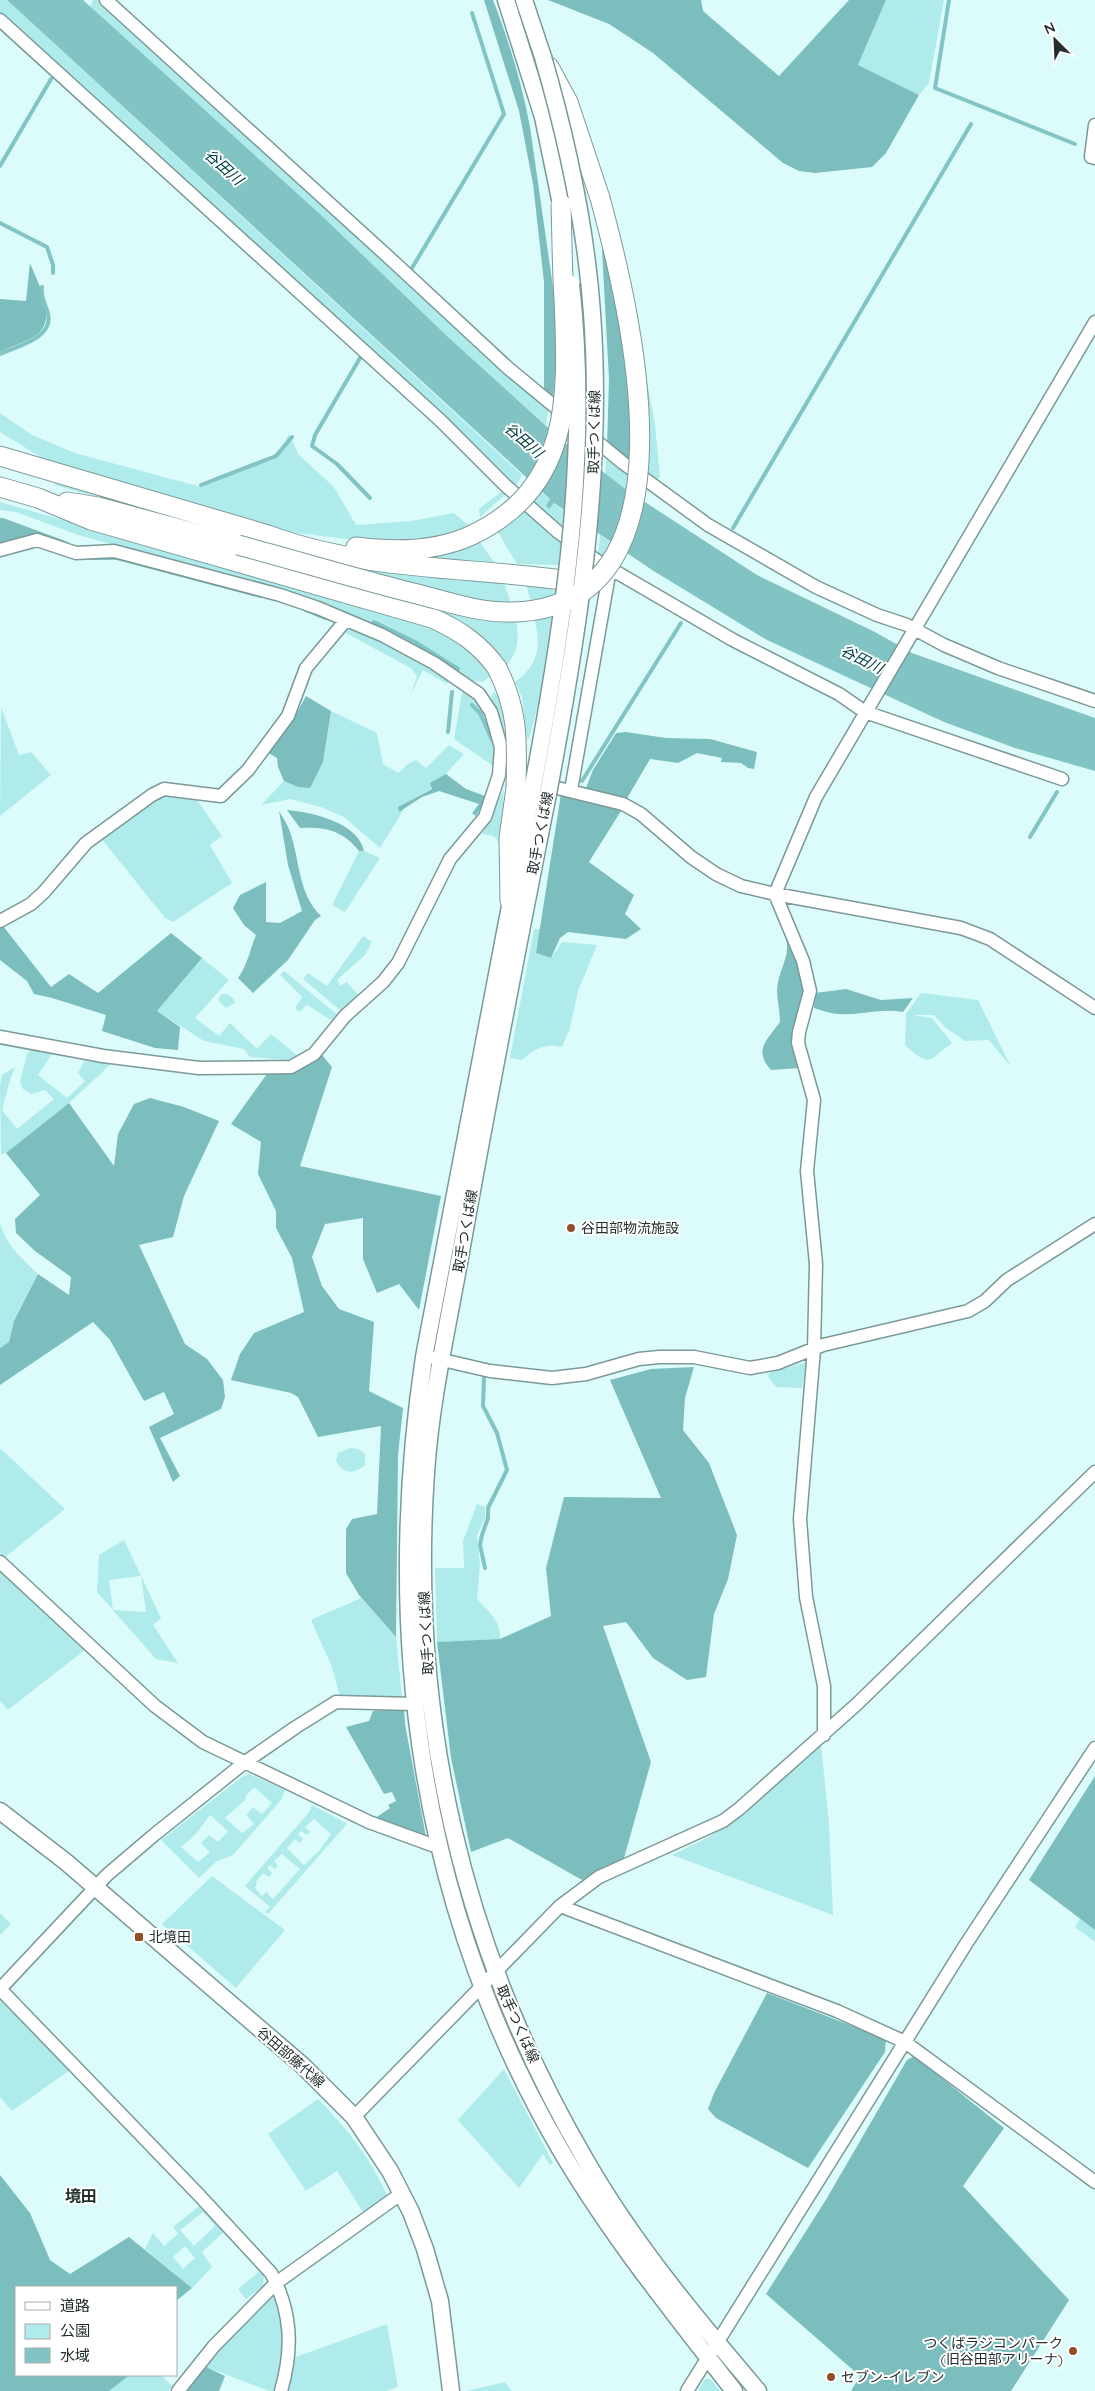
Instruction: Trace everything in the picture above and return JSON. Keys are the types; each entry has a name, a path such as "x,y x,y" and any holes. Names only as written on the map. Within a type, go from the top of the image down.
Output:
{"highway":[{"path":"0,488 38,498 98,507 462,606 511,612 547,607 575,595 599,576 624,538 632,512 638,453 638,388 628,314 600,198 568,102 543,57"},
{"path":"268,535 379,550 440,546 472,535 498,522 526,498 542,474 554,448 565,388 567,351 561,204"},
{"path":"0,456 268,535 300,547 391,565 576,581"},
{"path":"38,498 91,520 432,618 468,637 488,656 497,668 512,701 532,791 509,838 510,901"}],"main road":[{"name":"取手つくば線","path":"506,0 544,117 561,204 575,318 578,390 575,493 576,581"},
{"name":"取手つくば線","path":"524,0 559,112 577,200 592,312 595,427 576,581 532,791 487,1108 442,1359 426,1470 423,1546 424,1625 432,1707 456,1843 472,1904 496,1973 541,2078 587,2163 651,2259 758,2391"},
{"name":"取手つくば線","path":"510,901 424,1357 410,1470 407,1547 408,1629 414,1704 426,1781 439,1846 468,1948 522,2075 574,2172 637,2266 734,2391"},
{"name":"谷田部藤代線","path":"0,1811 94,1887 314,2076 354,2118 377,2149 402,2193 420,2235 440,2301 452,2391"}],"street":[{"path":"106,0 382,250 508,368 623,463 708,525 760,557 816,587 998,668 1095,701"},
{"path":"0,20 441,421 512,491 558,532 610,569 733,640 867,709 1062,779"},
{"path":"1095,125 1091,157 1095,158"},
{"path":"824,1735 824,1686 806,1597 800,1545 800,1519 814,1349 816,1264 807,1179 814,1100 798,1043 810,991 803,961 774,894 816,797 1095,322"},
{"path":"0,550 37,540 76,553 114,551 280,595 346,620 382,635 434,663 479,694 491,712 501,747 499,775 485,817 450,859 398,963 383,982 345,1016 314,1054 300,1063 291,1066 199,1068 103,1056 0,1037"},
{"path":"570,790 610,569"},
{"path":"0,921 30,904 44,892 72,856 96,833 152,795 164,789 221,796 248,770 288,716 306,668 346,620"},
{"path":"499,775 570,790 623,804 641,814 691,857 716,874 741,886 774,894 961,928 990,938 1095,1008"},
{"path":"424,1357 442,1359 490,1371 552,1378 586,1374 639,1359 659,1357 694,1357 750,1368 778,1363 814,1349 888,1328 968,1311 985,1302 1007,1280 1095,1224"},
{"path":"354,2118 560,1906 599,1877 723,1821 824,1735 1095,1472"},
{"path":"0,1562 155,1706 203,1742 244,1763 286,1780 369,1822 439,1846"},
{"path":"281,2391 290,2348 289,2331 276,2283 271,2273 198,2194 0,1989 94,1887 154,1835 244,1763 296,1727 336,1702 414,1704"},
{"path":"687,2391 966,1944 1095,1748"},
{"path":"560,1906 837,2011 905,2042 1095,2182"},
{"path":"178,2391 214,2346 276,2283 402,2193"}],"green space":[{"path":"0,0 7,0 522,475 515,488 0,13"},
{"path":"93,0 101,0 549,406 546,425 448,337 320,214 90,7"},
{"path":"886,0 944,0 929,83 919,95 858,65"},
{"path":"641,351 655,424 660,477 657,479 646,477 648,445"},
{"path":"0,413 32,435 75,453 201,487 218,476 277,455 289,434 299,455 334,487 356,525 411,521 454,513 469,526 439,537 364,541 296,533 93,478 47,461 0,432"},
{"path":"607,455 630,473 628,491 605,474"},
{"path":"55,483 273,542 503,580 511,603 490,602 430,588 54,485"},
{"path":"540,491 550,499 548,509 553,503 566,512 564,534 530,504"},
{"path":"501,492 507,493 480,517 479,509"},
{"path":"0,502 439,628 463,640 493,674 483,682 467,680 412,644 335,608 261,585 78,535 16,512 0,510"},
{"path":"525,507 562,542 561,565 517,564 497,531 515,518"},
{"path":"600,535 614,545 604,559 598,557"},
{"path":"479,540 495,564 428,560 403,555"},
{"path":"526,584 556,591 558,593 531,602"},
{"path":"412,601 516,620 518,638 514,655 507,665 486,643 464,626"},
{"path":"554,614 539,702 529,739 527,739 522,697 515,682 530,668 534,661 538,636 534,617"},
{"path":"352,628 404,653 449,680 447,684 423,670 410,696 417,677 412,669 344,632"},
{"path":"465,690 486,715 490,724 494,743 492,765 454,739 462,693"},
{"path":"494,692 498,695 504,719 505,743 493,709 491,696"},
{"path":"1,707 19,755 31,752 51,775 0,816"},
{"path":"331,711 377,733 383,764 398,773 416,760 426,768 449,745 464,754 446,774 430,783 432,788 399,807 399,812 404,809 380,848 344,817 321,807 290,799 261,805 284,781 298,787 323,762"},
{"path":"504,789 500,844 494,836 482,834"},
{"path":"166,795 183,796 197,800 222,836 210,845 232,883 173,922 165,918 101,838 151,799"},
{"path":"359,851 364,851 380,858 345,912 332,905"},
{"path":"534,929 540,929 536,953 551,958 562,942 597,945 578,991 570,1028 562,1047 545,1046 522,1060 510,1058"},
{"path":"363,936 372,942 365,955 337,980 340,986 347,982 359,996 341,1011 303,979 308,973 327,986"},
{"path":"202,958 229,980 195,1018 219,1036 230,1023 257,1049 271,1034 298,1056 287,1060 250,1057 244,1049 204,1041 157,1011"},
{"path":"284,971 338,1015 334,1022 307,1005 299,1012 295,1008 302,997 280,975"},
{"path":"921,993 978,1000 1011,1067 989,1040 965,1041 946,1028 934,1015 912,1015 932,1018 952,1043 929,1059 914,1053 905,1045 906,1014"},
{"path":"221,994 227,994 233,998 235,1003 226,1008 218,1000"},
{"path":"31,1050 52,1054 38,1075 67,1098 85,1081 78,1073 84,1061 111,1064 69,1103 6,1153 1,1154 0,1085 2,1075 15,1067 2,1110 17,1129 54,1099 45,1090 31,1094 23,1089 20,1082 27,1054"},
{"path":"0,1223 10,1245 38,1274 14,1321 9,1342 0,1348"},
{"path":"807,1362 802,1388 776,1387 768,1377 769,1373"},
{"path":"0,1448 65,1509 4,1558 0,1553"},
{"path":"350,1448 359,1449 365,1454 365,1465 353,1472 345,1471 336,1461 338,1453"},
{"path":"477,1504 485,1507 485,1518 477,1535 480,1565 477,1599 490,1613 499,1627 500,1639 437,1642 435,1568 464,1568 463,1541"},
{"path":"124,1540 161,1618 153,1625 178,1663 156,1659 97,1592 99,1555","holes":["141,1576 146,1612 113,1610 109,1580"]},
{"path":"0,1566 86,1649 8,1710 0,1701"},
{"path":"361,1598 396,1637 402,1697 340,1697 332,1667 311,1620"},
{"path":"821,1743 829,1824 833,1915 672,1855 707,1838 747,1812 758,1797"},
{"path":"249,1774 285,1790 281,1800 233,1855 217,1861 199,1878 161,1840 242,1777","holes":["254,1787 272,1803 262,1814 253,1807 246,1815 254,1824 242,1833 225,1818 245,1800","210,1815 228,1831 218,1842 209,1835 201,1843 210,1852 198,1862 181,1847 196,1834"]},
{"path":"312,1805 346,1823 346,1825 268,1914 265,1912 270,1907 245,1886 310,1811","holes":["314,1819 331,1834 319,1851 304,1865 287,1848 295,1839 300,1843 303,1839 298,1834 301,1831 307,1835 310,1832 305,1827","282,1854 300,1869 273,1899 266,1892 262,1896 255,1888 256,1882 263,1873 269,1877 272,1873 267,1868 270,1865 275,1869 278,1866 274,1861"]},
{"path":"212,1876 285,1930 236,1988 162,1924"},
{"path":"0,1913 11,1924 0,1935"},
{"path":"1080,1919 1095,1930 1095,1942 1075,1927"},
{"path":"2,1998 70,2070 12,2111 0,2097 0,1999"},
{"path":"504,2069 553,2163 550,2165 543,2154 519,2188 458,2120"},
{"path":"318,2099 358,2145 388,2197 365,2215 337,2171 306,2191 268,2134"},
{"path":"199,2206 224,2232 202,2252 212,2267 192,2288 145,2249 153,2233 164,2246 178,2234 173,2227","holes":["203,2212 215,2226 194,2246 180,2230","185,2246 195,2258 183,2269 173,2257"]},
{"path":"260,2271 264,2275 263,2286 246,2299 238,2289"},
{"path":"272,2297 276,2298 284,2334 283,2355 276,2391 269,2391 206,2367 234,2334"},
{"path":"387,2324 398,2387 386,2391 286,2391 293,2358"},
{"path":"129,2376 162,2376 172,2386 169,2391 109,2391"},
{"path":"705,2379 710,2379 720,2391 698,2391"},
{"path":"505,2382 512,2391 466,2391"}],"shaded area":[{"path":"484,0 493,0 499,15 519,79 530,127 554,294 558,343 553,399 544,390 544,282 533,184 519,111"},
{"path":"548,0 701,0 703,11 779,76 849,0 886,0 858,65 919,95 886,153 872,167 815,173 799,171 783,163 653,53 609,24"},
{"path":"602,250 608,250 627,355 631,464 607,446 609,379"},
{"path":"30,263 44,298 46,317 44,326 36,336 0,352 0,299 26,301"},
{"path":"0,518 71,543 48,538 0,544"},
{"path":"306,696 331,711 323,762 310,788 298,787 284,781 278,767 277,758 267,752 294,718"},
{"path":"626,732 666,738 710,739 757,752 754,769 748,768 741,763 721,762 722,758 697,753 678,763 650,759 626,800 586,788 593,770 616,733"},
{"path":"446,774 466,789 485,796 484,802 476,816 472,813 479,804 439,791 422,797 399,812 398,807 432,789 430,783"},
{"path":"561,794 594,801 621,811 589,862 634,895 625,914 641,929 626,939 568,932 560,938 551,958 536,953"},
{"path":"287,810 308,813 332,820 353,833 360,841 364,851 359,851 346,838 332,831 317,828 300,828"},
{"path":"279,811 290,832 308,898 321,916 315,920 288,960 253,993 238,978 246,963 256,935 244,925 233,908 240,895 266,882 266,922 280,923 302,911 288,865"},
{"path":"781,925 786,927 805,987 799,1068 771,1070 763,1057 763,1051 764,1045 780,1022 777,990 787,952 785,935"},
{"path":"3,926 51,987 69,974 98,993 171,933 202,958 157,1011 180,1027 178,1050 155,1048 102,1031 106,1015 34,994 27,981 0,960 0,928"},
{"path":"846,989 881,1000 913,998 903,1012 886,1011 837,1014 814,1008 815,993"},
{"path":"322,1055 332,1067 300,1166 441,1196 419,1310 399,1284 377,1293 363,1259 363,1218 325,1224 312,1257 322,1286 339,1309 374,1322 369,1391 403,1408 398,1455 396,1637 359,1595 346,1573 346,1529 352,1519 377,1514 381,1426 318,1437 298,1397 291,1393 231,1380 240,1354 254,1333 304,1312 292,1258 276,1228 276,1211 258,1174 261,1142 231,1124 269,1071 284,1072 298,1069 310,1064"},
{"path":"150,1098 184,1107 219,1121 184,1196 173,1237 139,1245 185,1344 207,1359 223,1380 225,1397 221,1409 160,1438 180,1476 173,1482 149,1427 174,1414 164,1392 144,1401 110,1340 93,1322 0,1385 0,1348 9,1342 14,1321 38,1274 69,1295 71,1277 35,1251 16,1233 15,1219 40,1195 6,1153 69,1103 114,1166 118,1134 134,1104"},
{"path":"694,1367 685,1398 683,1430 709,1463 737,1535 728,1579 714,1614 706,1677 687,1680 653,1658 626,1622 603,1626 651,1762 624,1858 582,1880 508,1838 471,1852 451,1758 437,1642 500,1639 551,1616 546,1568 564,1497 661,1498 610,1380 651,1369"},
{"path":"404,1709 405,1724 426,1837 374,1819 390,1808 388,1805 396,1801 392,1792 384,1794 346,1727 369,1721 373,1711"},
{"path":"1095,1776 1095,1930 1029,1880"},
{"path":"767,1993 886,2039 885,2052 808,2168 716,2118 708,2109 714,2093"},
{"path":"914,2056 1004,2128 963,2186 1069,2300 1011,2391 851,2391 860,2376 766,2294 827,2198 907,2060"},
{"path":"0,2175 30,2213 50,2260 70,2274 129,2237 192,2288 178,2299 178,2286 15,2286 15,2376 129,2376 109,2391 0,2391"},
{"path":"206,2367 225,2376 219,2391 187,2391"}],"water":[{"name":"谷田川","path":"7,0 83,0 320,214 448,337 564,442 628,491 757,575 875,632 912,653 1095,718 1095,771 1015,748 944,722 767,640 652,570 554,503 549,509 546,506 550,499"}],"waterway":[{"path":"949,0 935,88 1075,144"},
{"path":"412,268 504,114 472,13"},
{"path":"0,166 51,79"},
{"path":"733,528 971,124"},
{"path":"0,223 47,247 53,265 53,273"},
{"path":"0,354 33,340 45,329 48,322 48,314 42,297 42,287"},
{"path":"360,358 315,435 312,446 337,464 370,498"},
{"path":"201,485 276,456 292,437"},
{"path":"91,558 117,558 261,596"},
{"path":"306,610 325,618"},
{"path":"374,622 415,642 458,669"},
{"path":"582,781 681,623"},
{"path":"448,732 452,692"},
{"path":"472,705 480,713 492,740"},
{"path":"1030,837 1057,792"},
{"path":"484,1378 483,1406 497,1433 507,1470 488,1508 488,1518 480,1545 485,1568"}],"place":[{"name":"谷田部物流施設","path":"571,1228"},
{"name":"北境田","path":"139,1937"},
{"name":"つくばラジコンパーク (旧谷田部アリーナ)","path":"1073,2351"},
{"name":"セブン-イレブン","path":"831,2377"}],"district":[{"name":"境田","path":"81,2196"}]}
